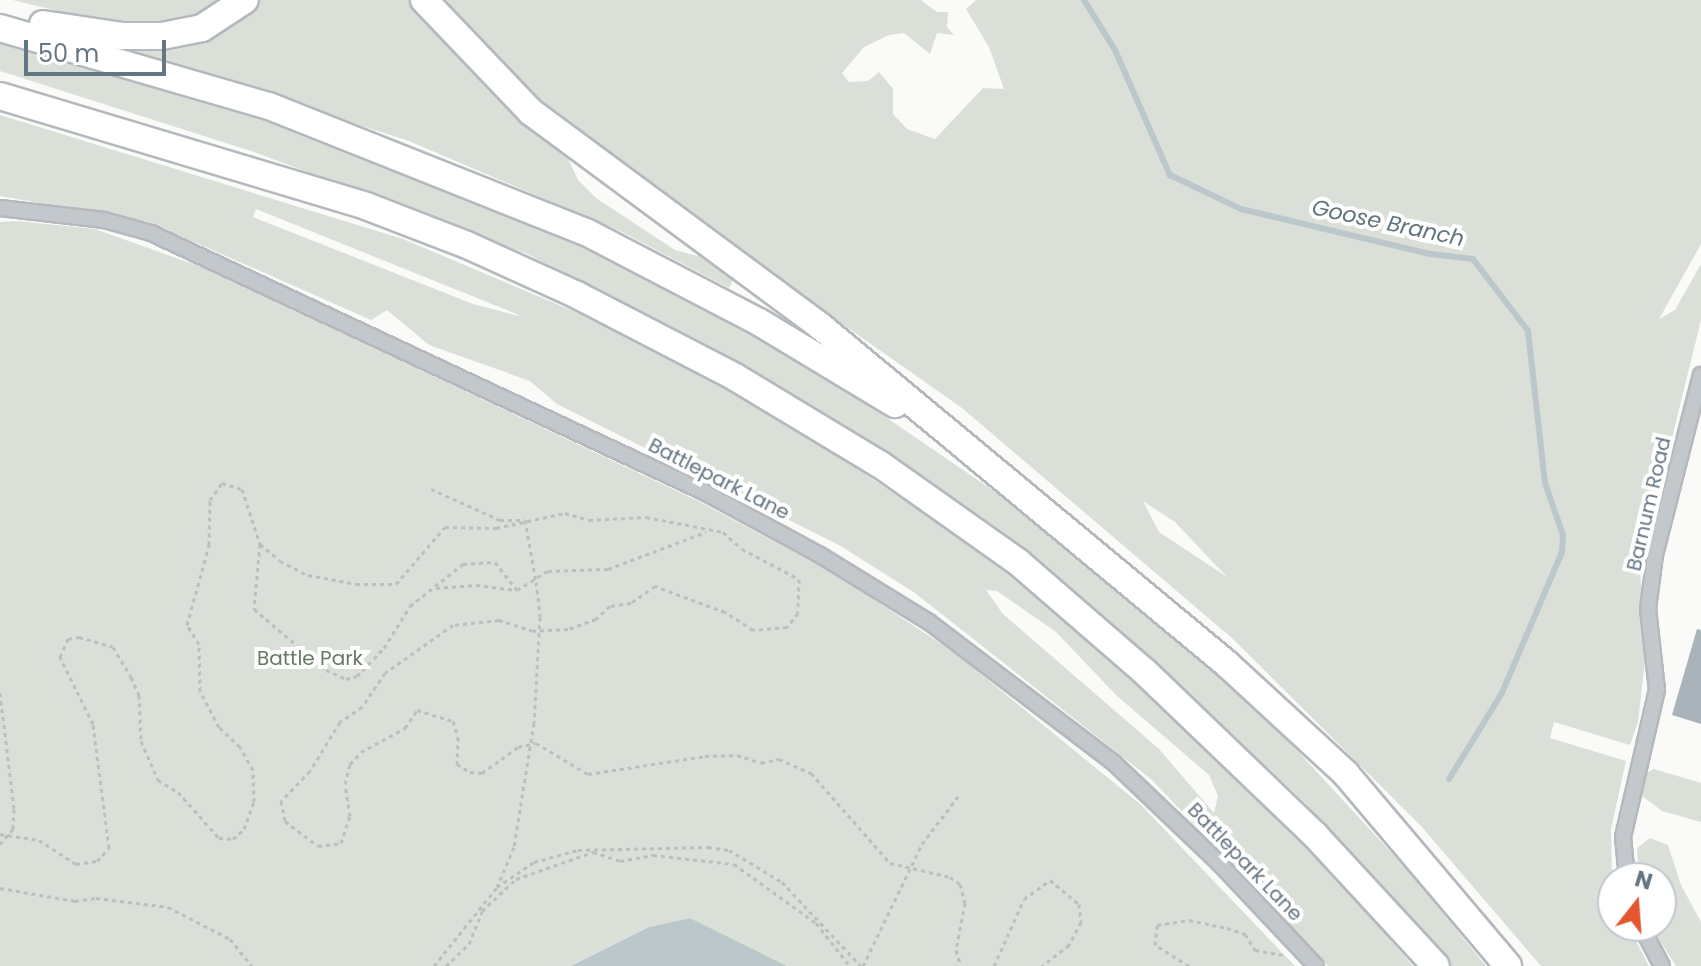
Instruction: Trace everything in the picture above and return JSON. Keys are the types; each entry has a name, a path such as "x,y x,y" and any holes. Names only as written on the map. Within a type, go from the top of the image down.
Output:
{"highway":[{"path":"0,14 75,31 162,36 202,28 245,0"},
{"path":"424,0 543,123 820,326 1063,525 1346,774 1508,966"},
{"path":"0,28 269,106 586,232 759,322 885,398 1063,525"},
{"path":"0,96 366,206 467,245 577,295 735,377 868,457 1018,562 1145,672 1296,815 1436,966"}],"street":[{"name":"Battlepark Lane","path":"0,208 104,220 151,233 704,492 820,555 929,622 1114,763 1219,863 1316,966"},
{"name":"Barnum Road","path":"1625,862 1623,837 1657,690 1648,609 1655,555 1701,375"},
{"path":"1649,942 1662,966"}],"path":[{"path":"0,834 39,840 76,864 97,861 109,848 107,801 93,724 60,657 68,639 79,637 113,647 131,677 139,695 141,741 158,780 178,792 219,838 233,839 244,829 254,802 253,770 240,747 219,727 200,691 199,644 187,625 209,545 210,500 222,483 242,489 260,544 254,609 326,670 346,679 357,676 384,648 410,606 436,588 446,574 485,559 495,562 517,590"},
{"path":"431,489 500,520 525,520"},
{"path":"260,544 308,575 386,586 396,584 445,527 496,528 565,513 589,520 646,517 723,532 742,549 799,579 798,613 787,627 753,630 725,612 655,586 586,623 539,631 499,620 453,625 385,673 362,707 340,722 280,807 296,834 318,846 336,847 347,832 345,784 350,764 361,752 405,728 417,710 453,721 460,769 482,773 495,760 529,744 562,755 588,774 737,755 761,763 779,759 799,765 829,790 844,815 890,863 950,877 960,884 965,903 956,950 961,966"},
{"path":"434,966 497,887 514,847 529,744 539,631 535,579 525,520"},
{"path":"436,588 476,585 517,590 559,570 608,569 708,531"},
{"path":"0,693 14,809 8,836 0,844"},
{"path":"497,887 534,862 578,850 729,850 782,882 862,966 910,869 959,795"},
{"path":"446,966 469,944 482,911 516,879 593,852 630,862 653,855 734,864 816,923 850,966"},
{"path":"994,966 1024,899 1050,880 1079,904 1081,922 1069,945 1042,966"},
{"path":"0,888 75,901 96,898 168,907 230,939 252,966"},
{"path":"1189,966 1155,945 1157,925 1189,920 1227,928 1245,934 1255,950 1292,957"}],"green space":[{"path":"13,0 225,0 180,20 115,25"},
{"path":"256,0 414,0 566,154 578,180 596,198 675,250 697,256 702,251 736,274 729,288 622,232 409,141 128,51"},
{"path":"438,0 921,0 937,12 948,12 947,27 954,35 937,33 930,54 904,33 889,35 864,47 842,73 849,82 868,81 879,72 893,89 893,114 907,129 935,139 983,88 1004,89 989,47 966,9 976,0 1701,0 1701,244 1659,319 1675,310 1701,264 1701,320 1640,568 1645,661 1638,722 1630,745 1554,722 1550,738 1626,761 1611,829 1612,862 1597,862 1597,942 1636,942 1649,966 1541,966 1421,826 1233,639 962,408 558,124","holes":["1143,501 1175,522 1227,577 1159,532"]},
{"path":"0,44 311,134 555,231 792,353 1045,526 1149,610 1283,735 1408,871 1486,966 1449,966 1305,803 1144,652 1063,583 844,426 701,342 527,254 251,151 0,71"},
{"path":"0,115 403,239 630,335 813,439 981,552 1158,698 1293,828 1413,966 1328,966 1152,780 915,593 839,545 557,404 530,381 429,345 387,310 371,320 149,222 0,196","holes":["256,209 519,315 519,316 473,304 253,217","986,590 997,591 1056,632 1117,696 1209,775 1218,796 1214,813 1159,749 1003,614"]},
{"name":"Battle Park","path":"0,222 95,229 204,268 698,501 835,574 955,653 1140,804 1295,966 787,966 690,918 649,927 571,966 0,966"},
{"path":"1654,769 1701,783 1701,822 1662,811 1641,795 1646,773"},
{"path":"1650,838 1668,845 1674,862 1638,862 1637,848"},
{"path":"1677,873 1701,922 1701,966 1676,966 1661,942 1677,942"}],"shaded area":[{"path":"690,918 787,966 571,966 649,927"}],"building":[{"path":"1697,629 1701,630 1701,724 1672,715"}],"waterway":[{"name":"Goose Branch","path":"1084,0 1115,50 1170,175 1241,209 1430,254 1473,259 1528,331 1545,483 1563,535 1562,552 1502,693 1449,779"}]}
